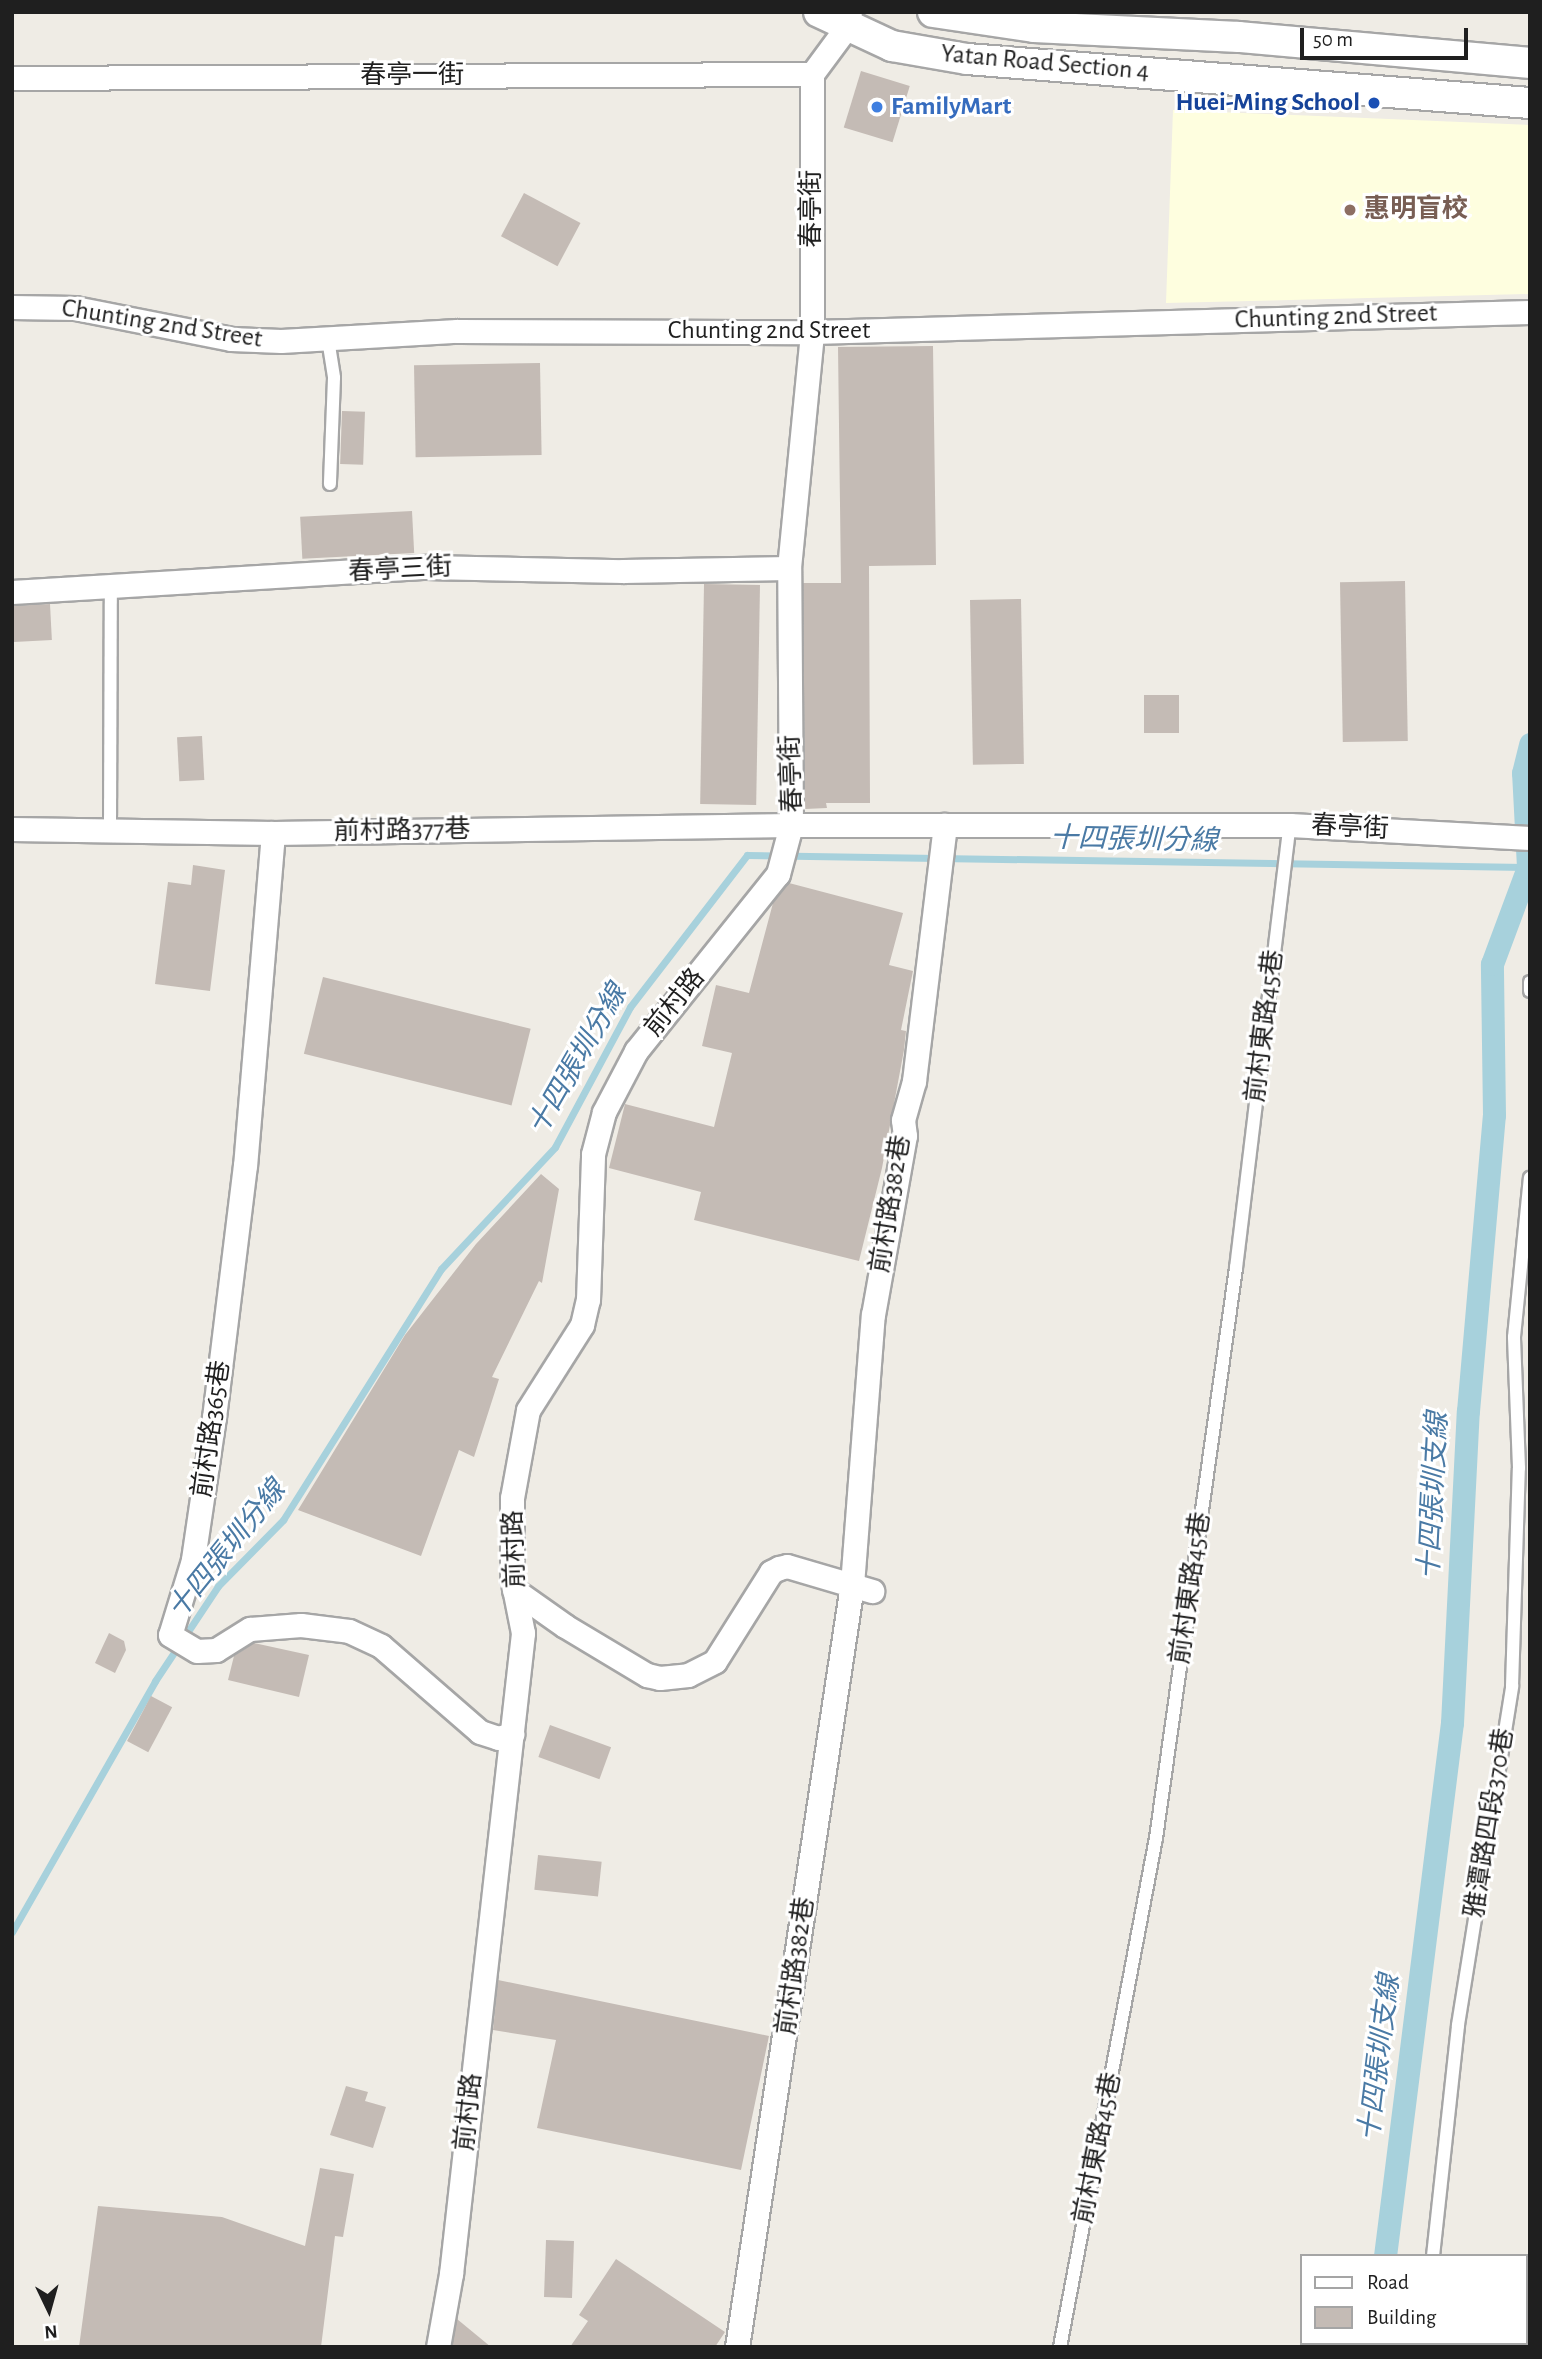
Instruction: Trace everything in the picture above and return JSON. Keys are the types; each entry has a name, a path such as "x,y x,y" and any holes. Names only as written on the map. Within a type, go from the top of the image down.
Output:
{"street":[{"name":"Yatan Road Section 4","path":"819,12 848,20 892,46 967,59 1530,103"},
{"name":"Yatan Road Section 4","path":"933,12 1034,27 1239,37 1530,63"},
{"path":"812,74 848,20"},
{"path":"1239,37 1239,79"},
{"name":"春亭一街","path":"12,78 812,74"},
{"name":"春亭街","path":"812,74 812,332 789,568 791,825 1290,825 1523,838"},
{"name":"Chunting 2nd Street","path":"12,307 75,308 231,340 328,339 457,331 812,332 1530,312"},
{"name":"春亭三街","path":"12,592 111,589 426,566 623,571 789,568"},
{"name":"前村路377巷","path":"12,829 110,828 273,833 791,825"},
{"name":"前村路","path":"438,2347 451,2274 523,1633 514,1590 512,1498 528,1410 582,1325 589,1300 593,1154 604,1112 636,1051 778,873 791,825"},
{"name":"前村路382巷","path":"737,2347 862,1588 873,1315 905,1136 903,1120 914,1081 945,825"},
{"name":"前村路365巷","path":"273,833 245,1165 214,1417 193,1560 170,1635 197,1651 216,1650 250,1629 301,1625 349,1631 381,1646 480,1732 498,1738 512,1734"},
{"path":"514,1590 612,1654 660,1678 688,1675 715,1661 771,1572 779,1568 787,1566 862,1588"}],"lane":[{"path":"328,339 334,378 330,484"},
{"path":"110,828 111,589"},
{"name":"前村東路45巷","path":"1060,2347 1156,1839 1236,1268 1290,825"},
{"path":"1530,982 1530,991"},
{"name":"雅潭路四段370巷","path":"1433,2254 1458,2025 1512,1686 1519,1468 1514,1337 1530,1178"}],"shaded area":[{"name":"惠明盲校","path":"1173,110 1530,125 1530,294 1166,303"}],"building":[{"name":"FamilyMart","path":"861,71 910,86 893,142 844,127"},
{"path":"524,193 581,223 558,266 501,236"},
{"path":"933,346 936,565 869,566 870,803 826,803 827,808 805,809 803,583 841,583 838,347"},
{"path":"540,363 542,455 416,457 414,365"},
{"path":"342,411 365,412 363,465 340,464"},
{"path":"412,511 414,553 302,559 300,517"},
{"path":"1405,581 1408,741 1343,742 1340,582"},
{"path":"704,584 760,585 756,805 700,804"},
{"path":"1021,599 1024,764 973,765 970,600"},
{"path":"50,604 52,640 14,642 12,606"},
{"path":"1144,695 1179,695 1179,733 1144,733"},
{"path":"202,736 204,780 179,781 177,737"},
{"path":"193,865 225,870 210,991 155,984 168,882 191,885"},
{"path":"789,883 903,913 889,965 913,971 901,1030 906,1031 904,1050 882,1168 859,1261 694,1220 701,1192 609,1168 625,1104 714,1127 732,1053 702,1046 716,985 749,993 773,903"},
{"path":"323,977 531,1029 512,1105 304,1054"},
{"path":"541,1174 559,1189 542,1283 539,1281 492,1377 499,1379 474,1457 459,1450 421,1556 298,1510 405,1335 476,1244"},
{"path":"109,1633 124,1641 126,1650 115,1673 95,1663"},
{"path":"254,1643 309,1655 299,1697 228,1680 234,1656"},
{"path":"151,1696 172,1707 148,1752 127,1741"},
{"path":"550,1725 611,1747 599,1779 538,1757"},
{"path":"538,1855 602,1862 598,1896 534,1890"},
{"path":"498,1980 769,2036 741,2170 537,2128 556,2040 493,2030"},
{"path":"346,2086 368,2092 365,2101 386,2107 373,2148 330,2135"},
{"path":"320,2168 354,2174 343,2237 335,2236 321,2347 79,2347 98,2206 222,2217 305,2246"},
{"path":"546,2240 574,2241 572,2298 544,2297"},
{"path":"616,2259 725,2332 715,2347 570,2347 588,2321 579,2315"},
{"path":"457,2319 491,2347 452,2347"}],"waterway":[{"name":"十四張圳支線","path":"1385,2254 1452,1723 1468,1411 1494,1115 1492,964 1528,867 1523,773 1530,744"},
{"name":"十四張圳分線","path":"12,1932 155,1681 218,1586 283,1520 441,1269 555,1147 630,1007 747,855 1528,867"}],"place":[{"name":"Huei-Ming School","path":"1374,103"},
{"name":"FamilyMart","path":"877,107"},
{"name":"惠明盲校","path":"1350,210"}]}
